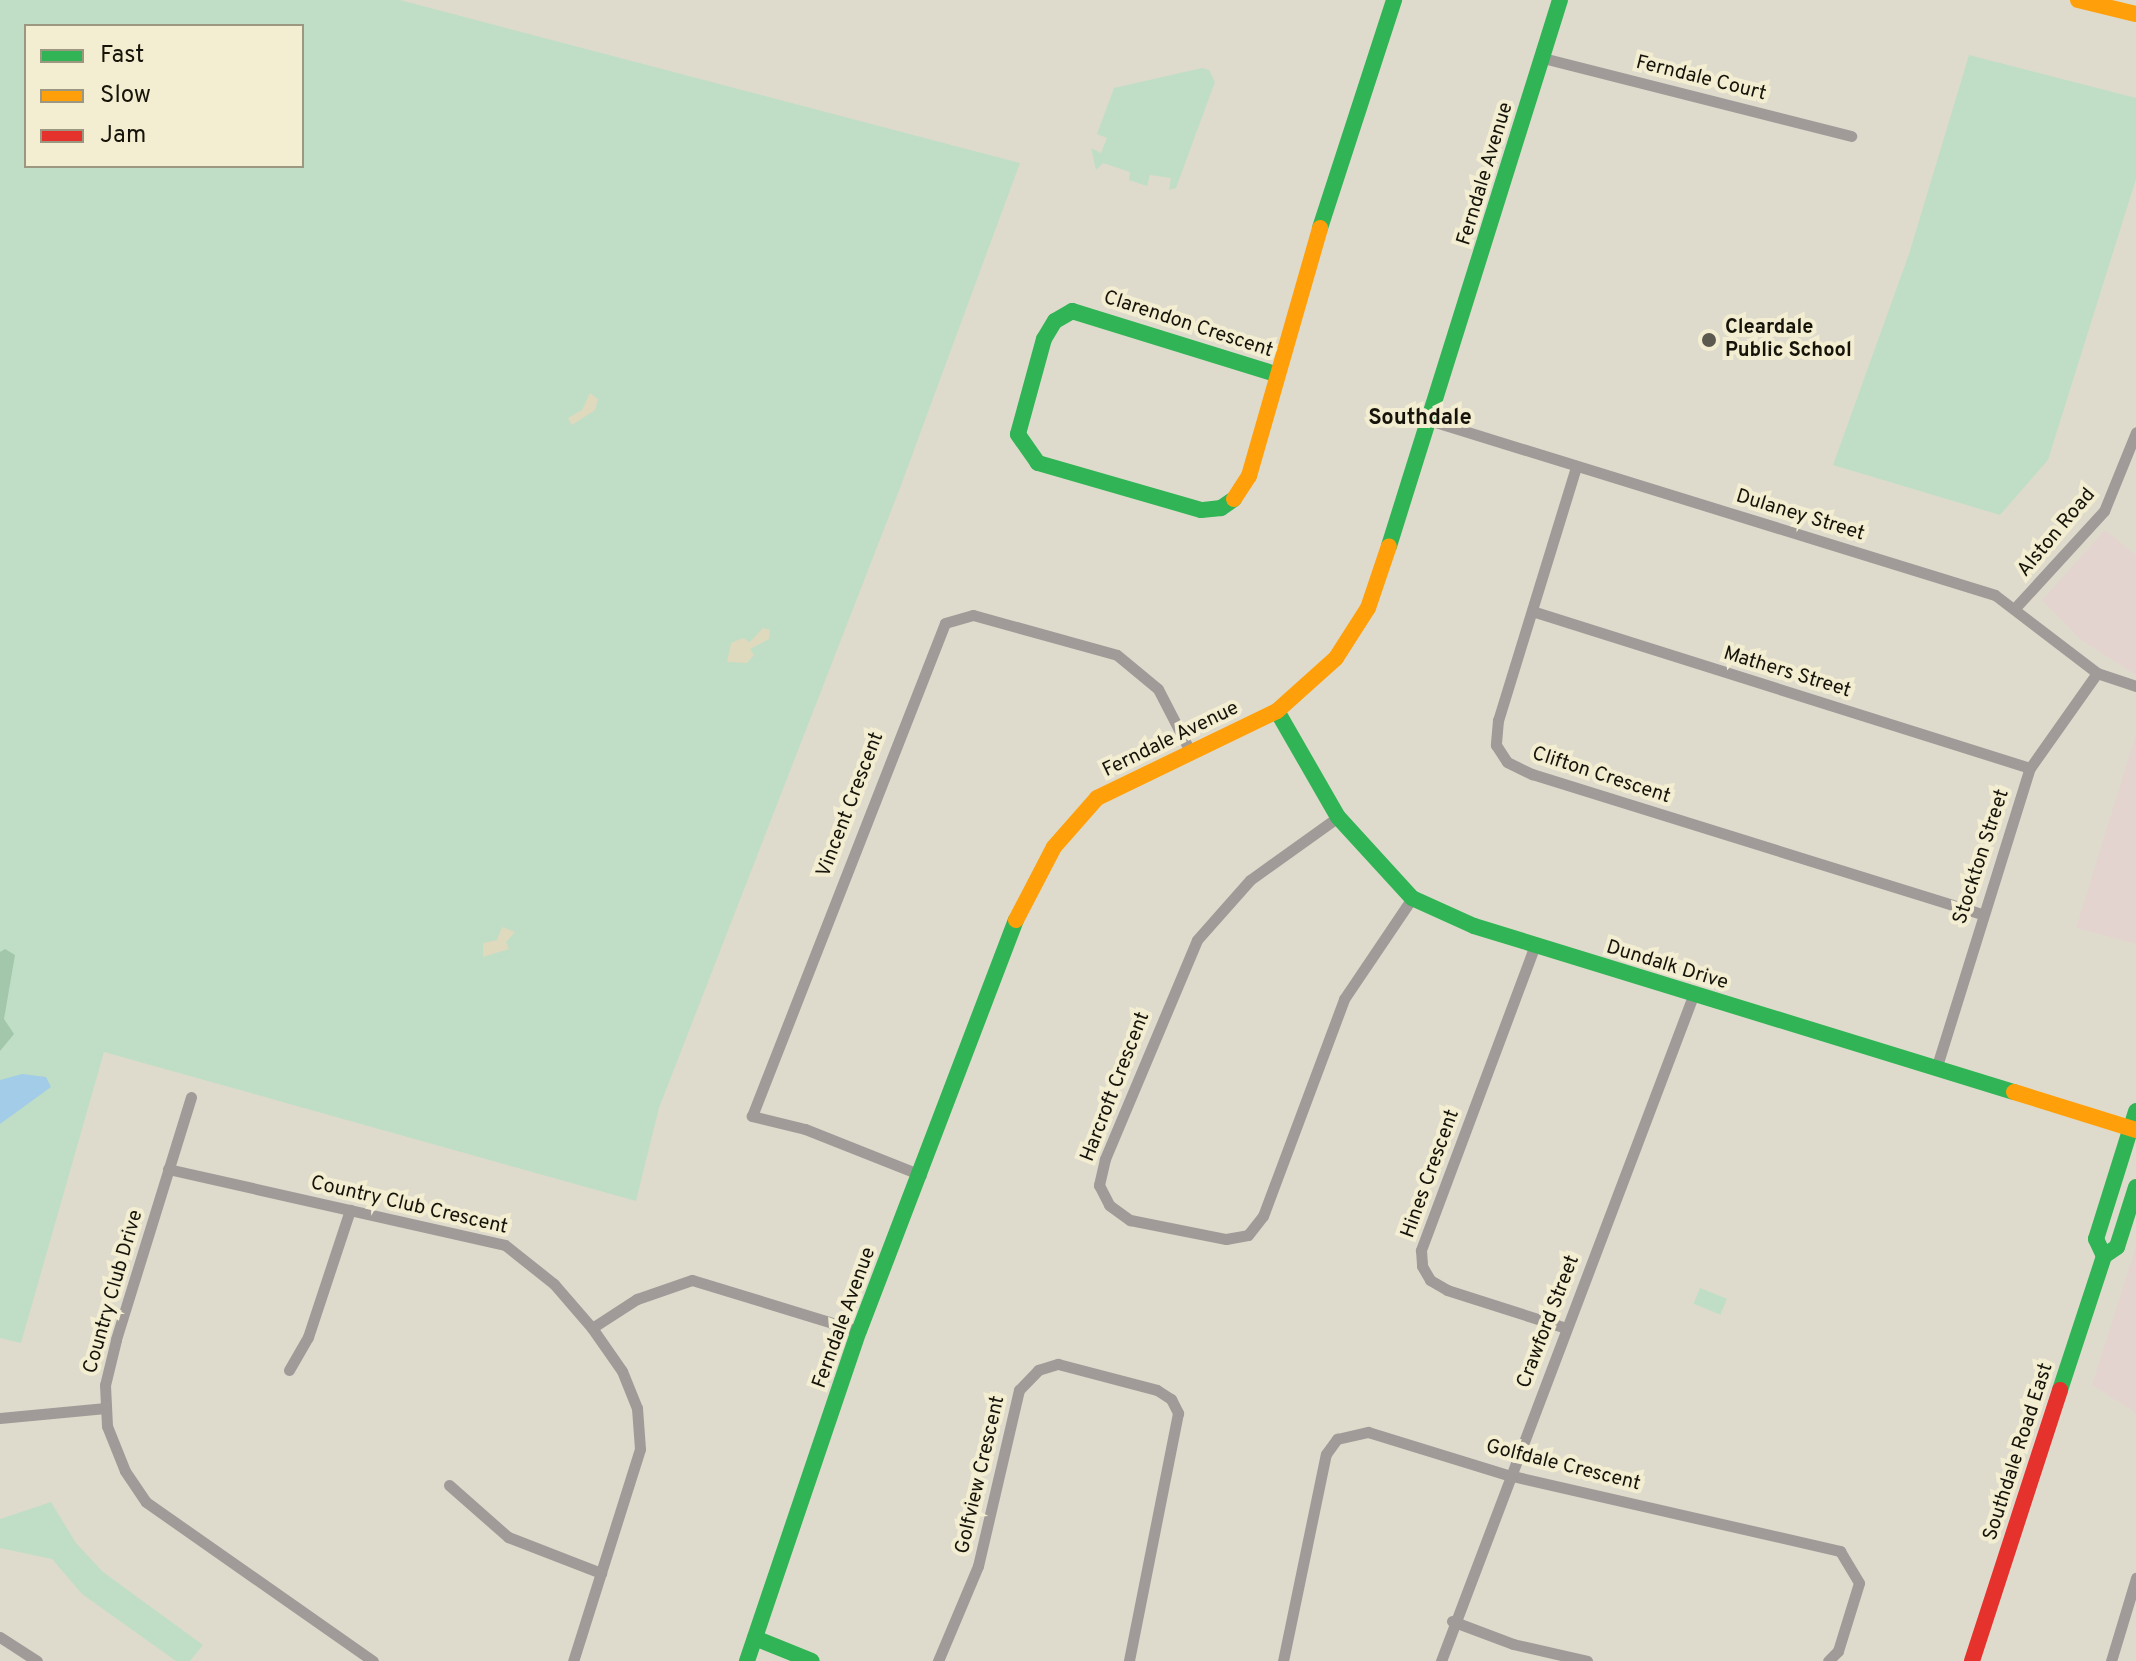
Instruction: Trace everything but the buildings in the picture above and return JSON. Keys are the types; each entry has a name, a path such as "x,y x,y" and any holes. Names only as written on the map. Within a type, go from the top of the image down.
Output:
{"street":[{"name":"Clarendon Crescent","path":"1276,374 1072,311 1055,321 1044,339 1018,434 1038,463 1057,471 1201,510 1221,508 1249,476 1276,374 1394,0"},
{"name":"Ferndale Avenue","path":"747,1661 859,1331 1022,905 1054,847 1097,798 1277,711 1336,658 1368,608 1432,421 1560,0"},
{"path":"2078,0 2136,14"},
{"name":"Ferndale Court","path":"1543,58 1851,136"},
{"name":"Dulaney Street","path":"1432,421 1995,595 2097,673 2136,686"},
{"name":"Alston Road","path":"2015,608 2104,511 2136,432"},
{"name":"Clifton Crescent","path":"1576,467 1498,720 1496,745 1507,762 1532,774 1982,914"},
{"name":"Mathers Street","path":"1532,611 2030,768"},
{"name":"Vincent Crescent","path":"921,1175 805,1129 752,1116 945,623 973,615 1117,655 1158,689 1190,751"},
{"name":"Stockton Street","path":"1936,1069 2030,768 2097,673"},
{"name":"Dundalk Drive","path":"1277,711 1338,817 1412,898 1535,945 1693,996 2133,1129"},
{"name":"Harcroft Crescent","path":"1338,817 1250,880 1197,940 1105,1159 1099,1185 1109,1205 1130,1220 1226,1239 1248,1235 1263,1216 1344,999 1412,898"},
{"name":"Hines Crescent","path":"1535,945 1426,1237 1422,1266 1430,1280 1447,1290 1566,1328"},
{"name":"Crawford Street","path":"1441,1661 1452,1621 1693,996"},
{"name":"Country Club Drive","path":"191,1097 105,1385 106,1408 115,1451 146,1502 373,1661"},
{"name":"Southdale Road East","path":"2104,1256 2096,1239 2133,1129 2136,1111"},
{"name":"Country Club Crescent","path":"168,1169 505,1245 554,1284 592,1328 622,1371 637,1408 640,1449 573,1661"},
{"name":"Southdale Road East","path":"1972,1661 2104,1256 2117,1247 2136,1187"},
{"path":"289,1370 308,1337 350,1210"},
{"path":"592,1328 637,1299 692,1280 859,1331"},
{"name":"Golfview Crescent","path":"938,1661 978,1566 1019,1390 1038,1370 1058,1364 1157,1390 1171,1399 1178,1413 1129,1661"},
{"path":"0,1418 106,1408"},
{"name":"Golfdale Crescent","path":"1283,1661 1326,1454 1337,1439 1368,1432 1508,1475 1840,1551 1859,1583 1838,1651 1828,1661"},
{"path":"449,1485 508,1537 601,1573"},
{"path":"2111,1661 2136,1578"},
{"path":"1452,1621 1513,1644 1587,1661"},
{"path":"0,1637 37,1661"},
{"path":"755,1638 812,1661"}],"shaded area":[{"path":"2105,530 2136,555 2136,675 2081,640 2042,600"},
{"path":"2136,734 2136,944 2076,928"},
{"path":"2136,1246 2136,1413 2092,1385"}],"green space":[{"path":"0,0 400,0 1020,163 900,488 659,1108 636,1201 104,1052 21,1343 0,1338"},
{"path":"1969,55 2136,98 2136,179 2048,460 2000,515 1833,465 1909,254"},
{"path":"1202,68 1209,70 1215,82 1176,188 1169,190 1171,178 1150,175 1147,186 1129,180 1130,172 1103,163 1096,170 1091,148 1101,153 1107,138 1097,134 1114,88"},
{"path":"5,949 15,955 4,1019 14,1034 0,1051 0,952"},
{"path":"1700,1288 1727,1299 1721,1315 1694,1304"},
{"path":"51,1502 76,1543 103,1572 203,1645 190,1661 176,1661 82,1594 52,1559 0,1548 0,1519"}],"sand":[{"path":"590,393 598,399 595,410 572,425 568,418 582,410"},
{"path":"763,628 770,630 769,639 750,649 754,655 747,663 727,662 731,643 743,638 750,642"},
{"path":"502,927 515,932 506,942 509,949 483,957 483,943 497,940"}],"water":[{"path":"22,1074 46,1077 51,1087 0,1124 0,1080"}],"traffic: fast":[{"path":"1320,228 1394,0"},
{"path":"1389,546 1560,0"},
{"path":"1234,499 1221,508 1201,510 1038,463 1018,434 1044,339 1055,321 1072,311 1276,374"},
{"path":"1277,711 1338,817 1412,898 1474,926 2014,1092"},
{"path":"747,1661 859,1331 1016,920"},
{"path":"2104,1256 2096,1239 2136,1111"},
{"path":"2060,1390 2104,1256 2117,1247 2136,1187"},
{"path":"755,1638 812,1661"}],"traffic: slow":[{"path":"2078,0 2136,14"},
{"path":"1234,499 1249,476 1320,228"},
{"path":"1016,920 1054,847 1097,798 1277,711 1336,658 1368,608 1389,546"},
{"path":"2014,1092 2136,1130"}],"traffic: jam":[{"path":"1972,1661 2060,1390"}],"place":[{"name":"Cleardale Public School","path":"1709,340"}],"district":[{"name":"Southdale","path":"1420,419"}]}
